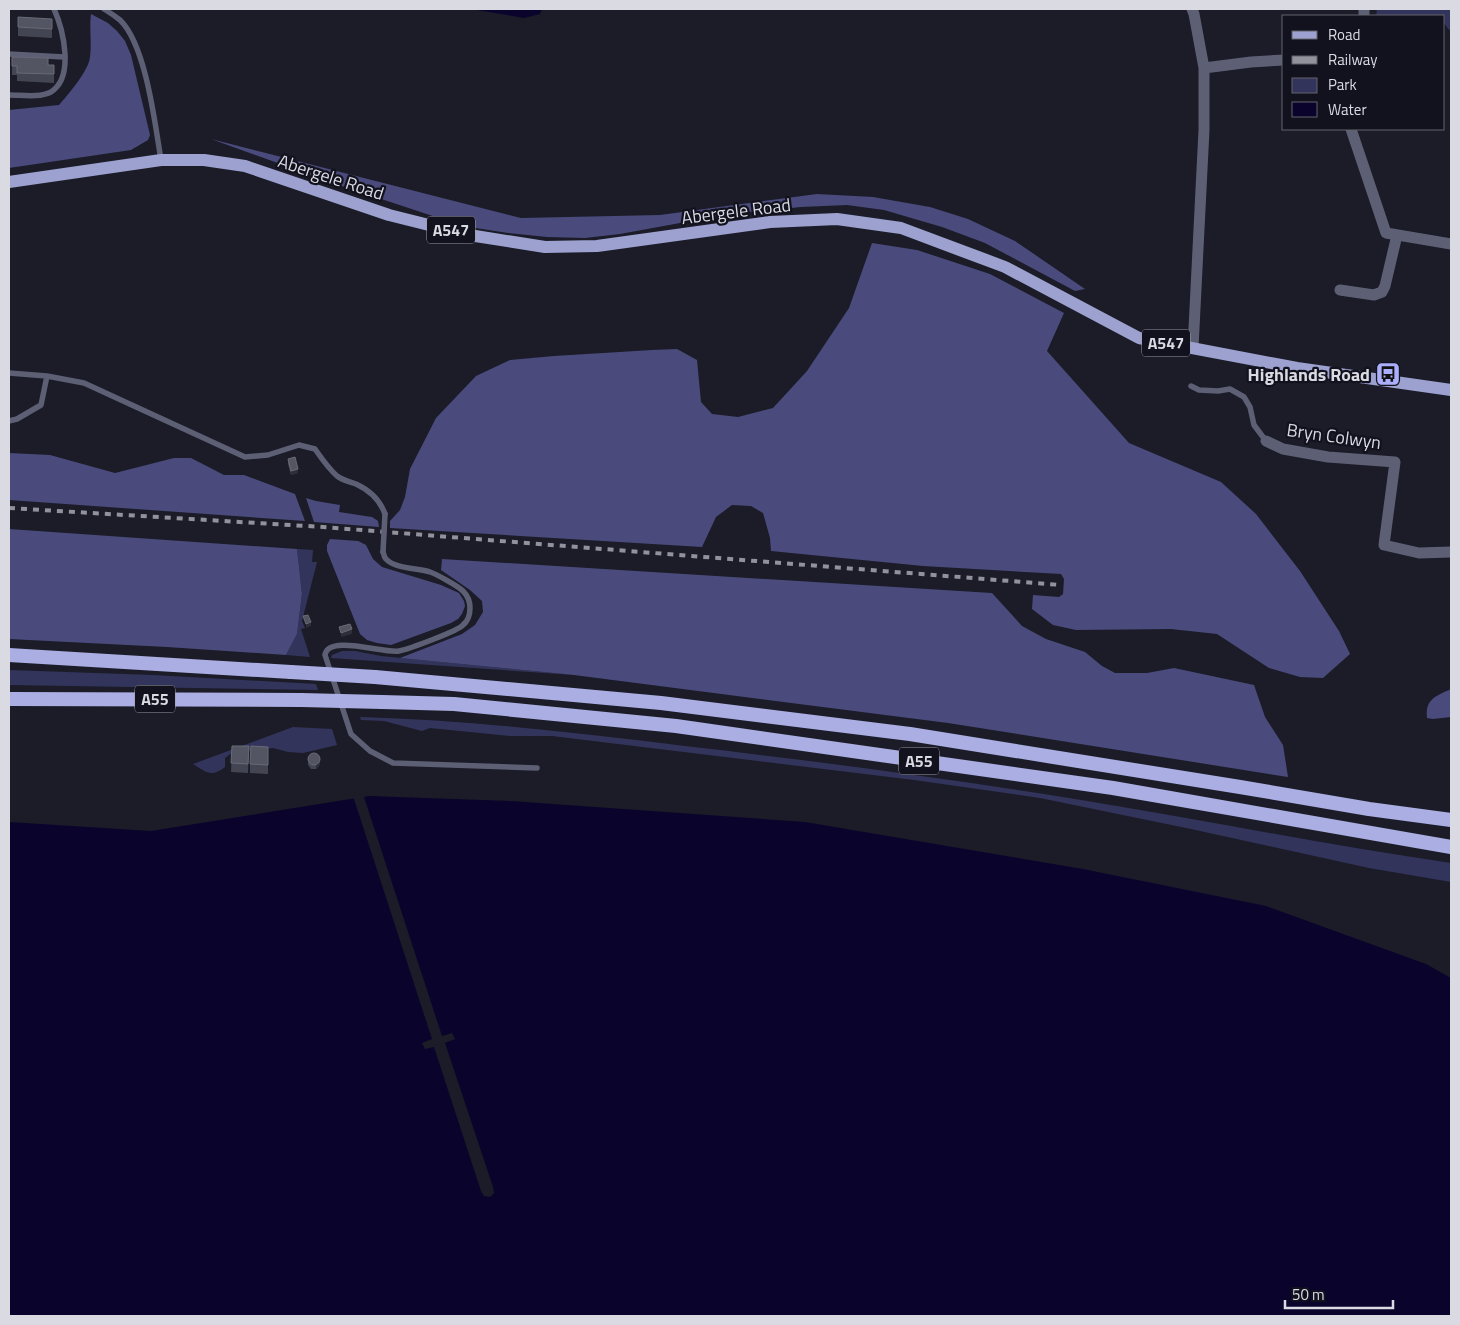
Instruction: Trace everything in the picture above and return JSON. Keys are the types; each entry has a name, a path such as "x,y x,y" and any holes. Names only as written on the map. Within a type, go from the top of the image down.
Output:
{"highway":[{"name":"A55","path":"9,655 375,677 661,703 910,734 1240,786 1369,809 1451,820"},
{"name":"A55","path":"9,699 301,700 454,704 676,726 1113,788 1450,847"}],"main road":[{"name":"Abergele Road","path":"9,182 161,160 204,160 245,166 389,214 469,235 546,247 597,246 770,222 837,219 901,228 1005,267 1139,338 1297,368 1451,390"}],"street":[{"path":"1192,9 1204,68 1204,130 1193,348"},
{"path":"1204,68 1282,60"},
{"path":"1351,130 1386,233 1451,244"},
{"path":"1340,290 1374,295 1382,292 1397,235"},
{"name":"Bryn Colwyn","path":"1266,441 1283,449 1319,455 1396,462 1384,545 1419,553 1451,552"}],"lane":[{"path":"9,95 36,96 50,92 58,85 63,74 65,48 54,9"},
{"path":"104,9 121,21 138,47 150,98 161,160"},
{"path":"9,54 64,57"},
{"path":"9,373 47,376 84,383 245,457 268,455 299,445 315,449 324,464 339,478 358,485 375,496 385,514 383,552 386,559 401,567 430,572 463,591 470,602 470,614 464,625 398,651 384,651 346,645 328,648 325,651 351,734 370,751 393,763 537,768"},
{"path":"9,421 17,419 40,405 47,376"},
{"path":"1191,386 1199,390 1218,391 1230,389 1244,396 1250,407 1254,425 1266,441"}],"green space":[{"path":"1377,9 1451,9 1451,29 1449,30 1445,24 1445,15 1376,15"},
{"path":"297,549 313,550 312,562 317,562 302,621 305,628 301,629 310,657 286,655 297,634 302,594"},
{"path":"342,651 574,675 331,658 332,655"},
{"path":"9,670 153,675 316,684 318,690 9,685"},
{"path":"360,717 482,724 604,736 831,764 1026,791 1451,863 1451,882 1369,868 1040,798 914,780 552,736 510,736 430,728 422,731 384,721 361,720"},
{"path":"293,727 332,729 337,745 303,753 273,748 233,752 225,758 225,767 212,773 193,764"}],"shaded area":[{"path":"91,14 108,23 125,41 131,55 150,135 148,140 131,150 9,168 9,110 59,105 63,101 78,82 89,62 91,51"},
{"path":"211,139 521,218 660,215 817,194 873,197 930,207 968,219 1015,241 1085,289 1075,291 985,243 942,227 884,210 847,205 801,207 729,214 620,234 585,238 508,233 463,226 339,185"},
{"path":"872,243 917,250 990,274 1064,313 1047,351 1129,443 1221,482 1256,514 1300,571 1339,631 1350,654 1323,678 1300,677 1269,668 1217,634 1171,629 1076,630 1053,625 1032,609 1033,595 1059,597 1063,594 1064,579 1061,574 923,566 771,551 770,538 763,513 751,506 732,505 716,517 702,547 390,528 390,521 400,510 405,497 410,469 436,418 476,376 510,360 677,349 697,360 701,402 712,414 738,417 773,408 807,371 849,308"},
{"path":"9,453 50,455 115,473 174,458 191,458 224,475 244,475 295,494 305,521 9,500"},
{"path":"306,498 340,505 339,512 372,517 378,521 379,527 314,522"},
{"path":"9,529 297,549 302,594 297,634 286,655 9,639"},
{"path":"330,539 358,541 366,545 373,559 382,567 441,585 459,593 465,606 462,614 451,623 391,645 367,640 360,634 327,551"},
{"path":"442,559 992,593 1022,626 1046,639 1085,652 1102,666 1115,673 1147,673 1174,668 1254,685 1265,717 1283,745 1288,777 948,723 574,675 400,658 462,634 475,625 483,612 482,601 470,590 441,570"},
{"path":"1451,689 1451,717 1427,718 1430,702 1436,696"}],"water":[{"path":"471,9 542,9 540,14 524,18"},
{"path":"369,796 511,801 805,822 1083,869 1266,906 1426,964 1451,978 1451,1316 9,1316 9,822 151,831"}],"pier":[{"path":"363,794 442,1036 452,1033 455,1039 445,1043 493,1187 494,1193 490,1197 484,1196 481,1191 434,1047 425,1049 422,1043 432,1039 353,796"}],"building":[{"path":"18,17 52,19 52,29 18,27"},
{"path":"12,57 48,58 48,65 54,65 54,74 17,73 17,66 12,66"},
{"path":"295,457 298,469 291,471 288,459"},
{"path":"308,615 311,622 306,624 303,616"},
{"path":"350,624 352,629 341,633 339,627"},
{"path":"232,746 249,746 248,764 231,763"},
{"path":"251,746 268,747 268,765 250,764"},
{"path":"314,753 320,759 314,765 308,759"}],"railway":[{"path":"9,508 323,527 1061,585"}],"place":[{"name":"Highlands Road","path":"1388,374"}]}
